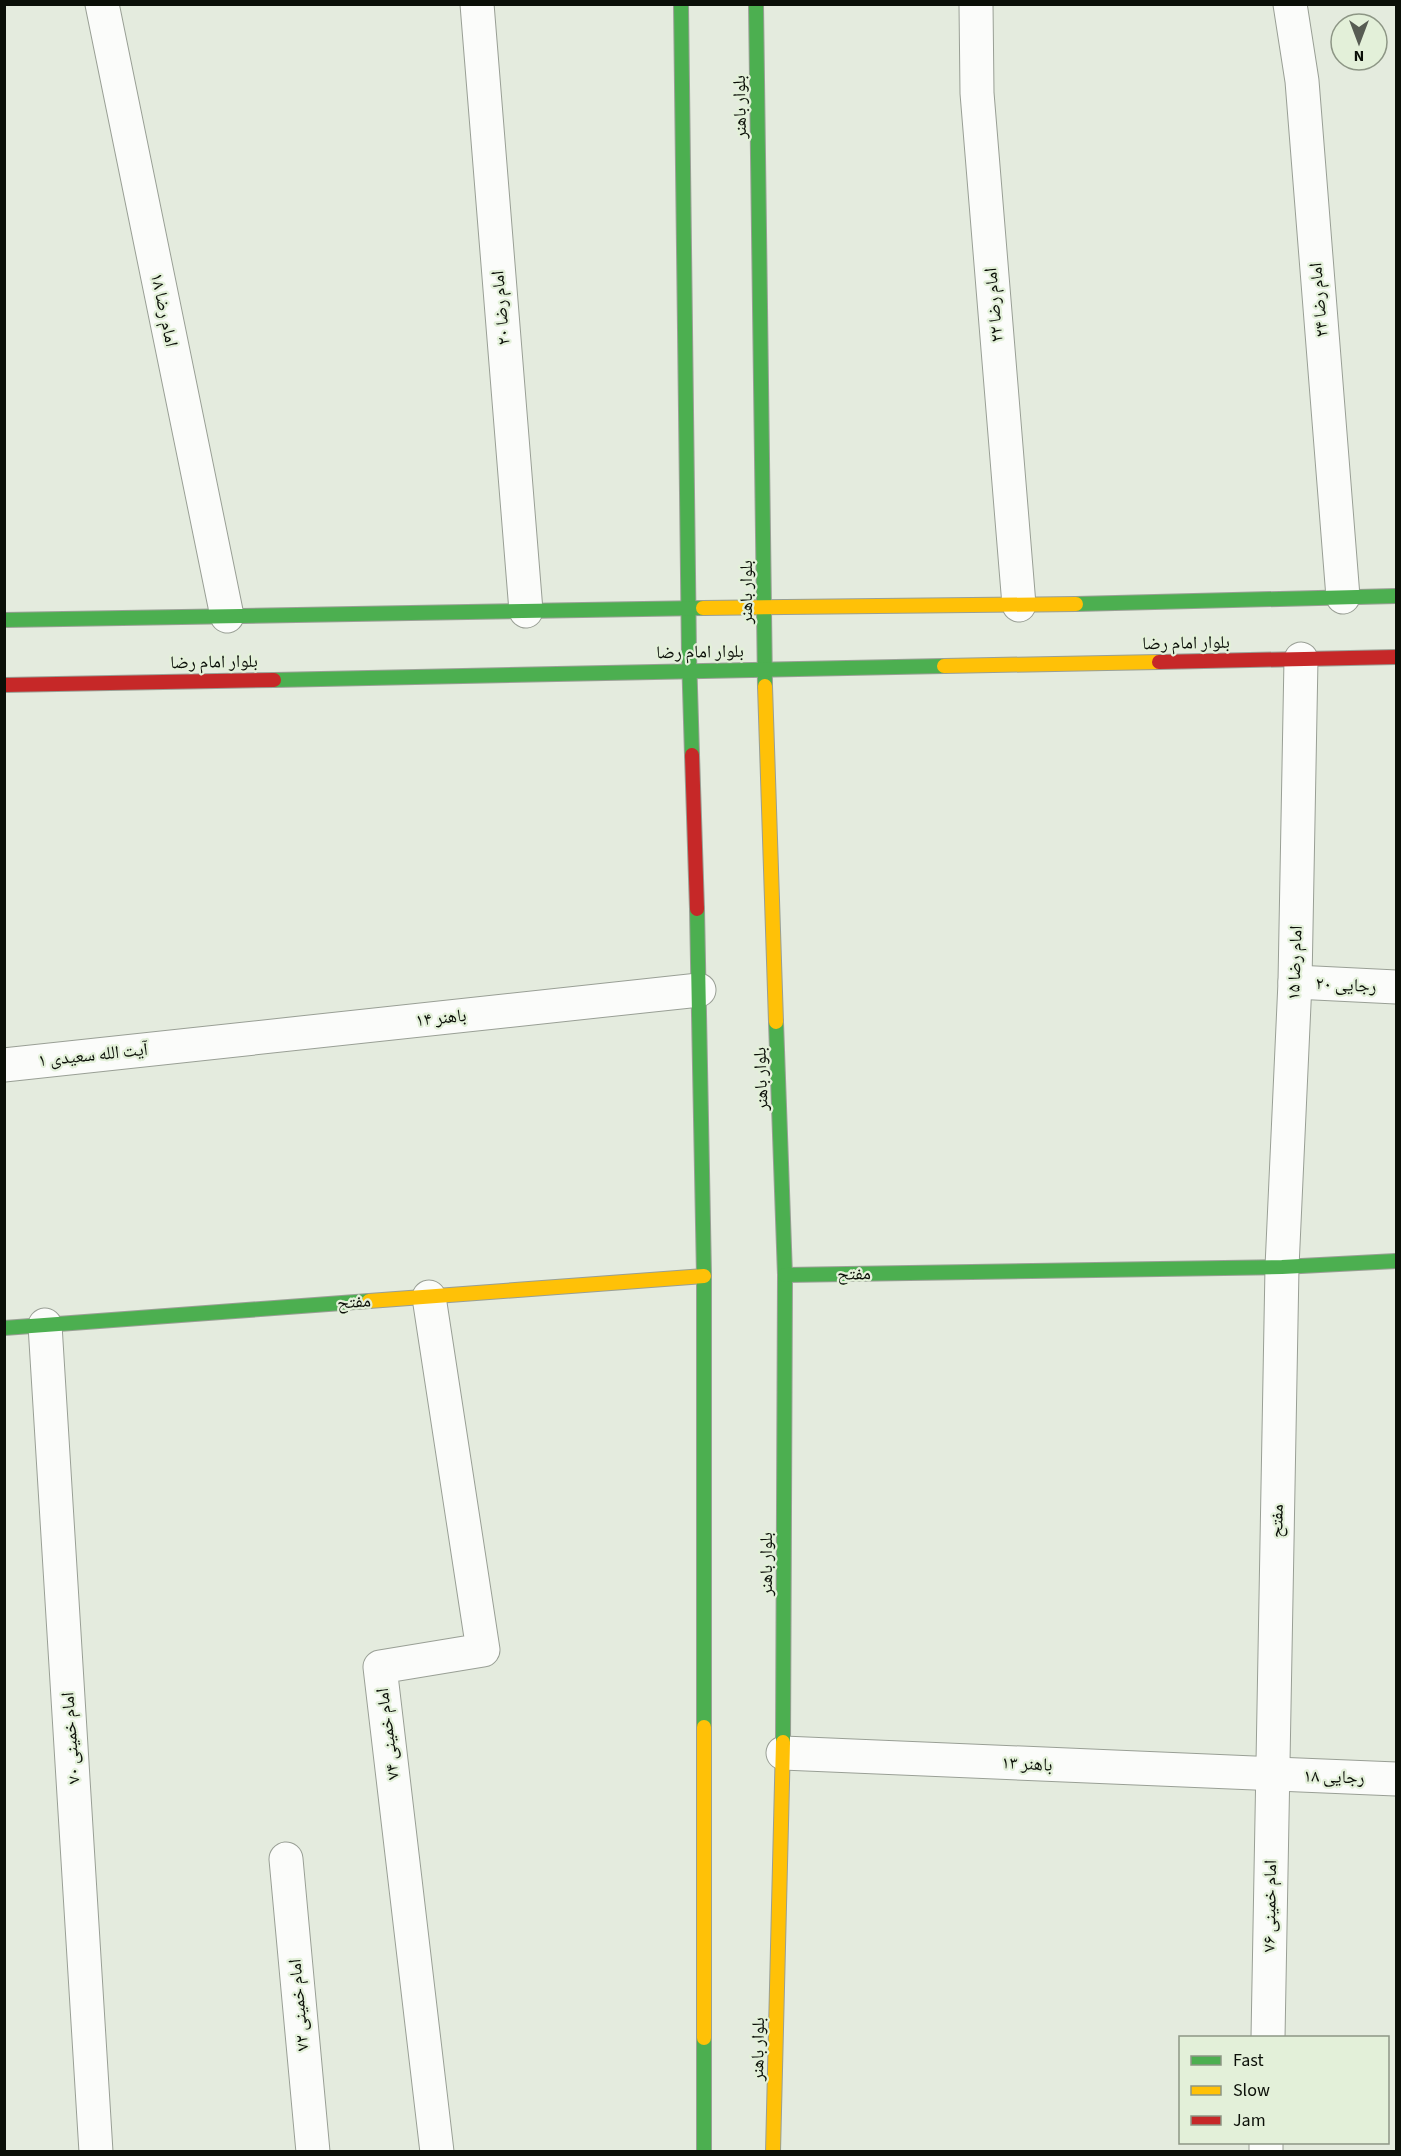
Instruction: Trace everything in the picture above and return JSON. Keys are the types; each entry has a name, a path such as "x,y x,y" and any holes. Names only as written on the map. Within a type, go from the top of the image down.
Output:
{"main road":[{"path":"681,4 690,670 704,1276 704,2151"},
{"name":"بلوار باهنر","path":"756,4 765,669 785,1275 783,1753 773,2151"},
{"path":"4,620 1019,605 1396,596"},
{"name":"بلوار امام رضا","path":"4,685 1396,657"},
{"name":"مفتح","path":"785,1275 1282,1267 1396,1261"},
{"name":"مفتح","path":"4,1328 704,1276"}],"street":[{"name":"امام رضا ۱۸","path":"102,4 227,616"},
{"name":"امام رضا ۲۰","path":"477,4 526,611"},
{"name":"امام رضا ۲۲","path":"976,4 976,93 1019,605"},
{"name":"امام رضا ۲۴","path":"1290,4 1302,81 1343,597"},
{"name":"امام رضا ۱۵","path":"1282,1267 1295,982 1301,659"},
{"name":"رجایی ۲۰","path":"1295,982 1396,987"},
{"name":"باهنر ۱۴","path":"182,1046 699,990"},
{"name":"آیت الله سعیدی ۱","path":"4,1065 182,1046"},
{"name":"مفتح","path":"1272,1775 1282,1267"},
{"name":"امام خمینی ۷۴","path":"429,1297 483,1650 380,1667 437,2151"},
{"name":"امام خمینی ۷۰","path":"45,1325 96,2151"},
{"name":"باهنر ۱۳","path":"783,1753 1272,1775"},
{"name":"رجایی ۱۸","path":"1272,1775 1396,1779"},
{"name":"امام خمینی ۷۶","path":"1268,2036 1272,1775"},
{"name":"امام خمینی ۷۲","path":"286,1859 313,2151"}],"traffic: fast":[{"path":"681,4 692,755"},
{"path":"756,4 765,686"},
{"path":"1076,604 1396,596"},
{"path":"4,620 703,608"},
{"path":"274,680 944,666"},
{"path":"697,909 704,1276 704,1727"},
{"path":"776,1022 785,1275 783,1742"},
{"path":"785,1275 1282,1267 1396,1261"},
{"path":"4,1328 369,1301"},
{"path":"704,2038 704,2152"}],"traffic: slow":[{"path":"703,608 1076,604"},
{"path":"944,666 1159,662"},
{"path":"765,686 776,1022"},
{"path":"369,1301 704,1276"},
{"path":"704,1727 704,2038"},
{"path":"773,2152 783,1742"}],"traffic: jam":[{"path":"1159,662 1396,657"},
{"path":"4,685 274,680"},
{"path":"692,755 697,909"}]}
